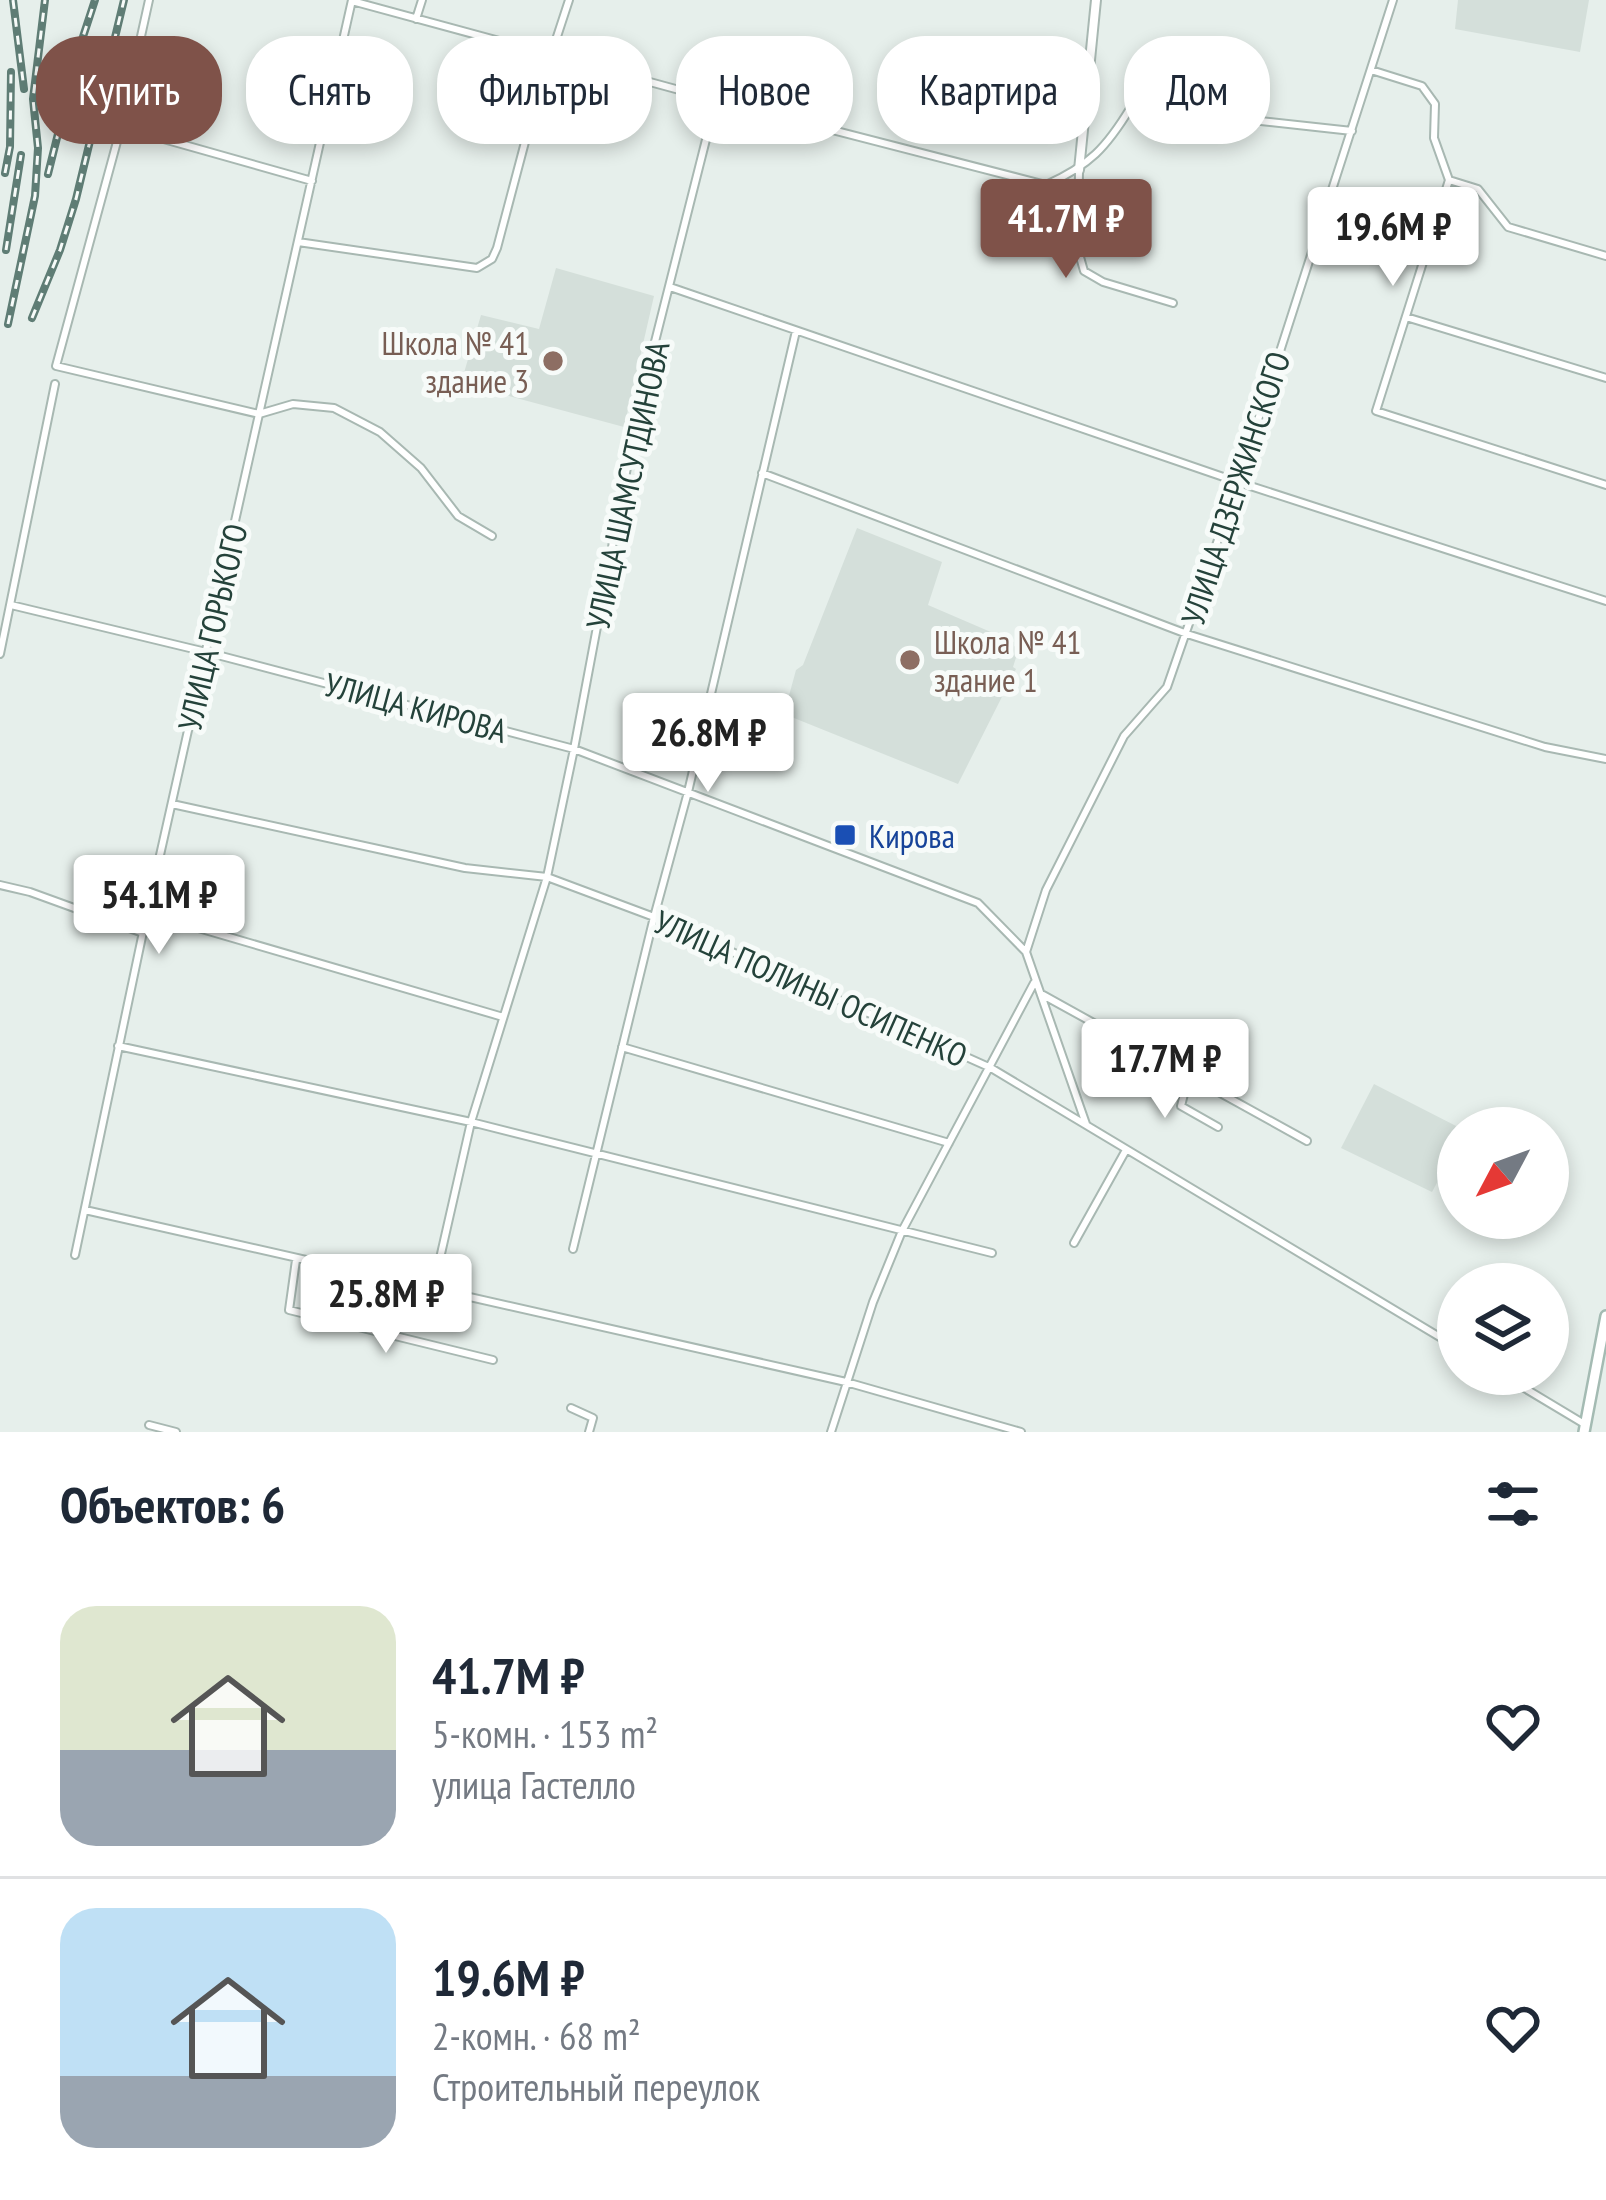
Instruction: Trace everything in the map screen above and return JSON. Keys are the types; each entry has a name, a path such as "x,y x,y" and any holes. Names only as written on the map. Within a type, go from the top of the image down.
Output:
{"main road":[{"path":"1586,1429 1606,1316"}],"street":[{"path":"140,36 148,0"},
{"path":"416,19 422,0"},
{"path":"557,36 569,0"},
{"path":"1096,0 1079,170 1078,250 1084,271 1103,282 1174,303"},
{"name":"УЛИЦА ДЗЕРЖИНСКОГО","path":"1026,952 1046,890 1124,736 1167,687 1394,0"},
{"path":"352,1 479,36"},
{"name":"УЛИЦА ГОРЬКОГО","path":"75,1255 352,1"},
{"path":"1371,70 1422,86 1436,104 1434,137 1449,180 1376,411 1606,484"},
{"path":"853,135 1046,184 1079,170 1112,139 1131,107 1352,131"},
{"path":"116,144 56,366 260,414 293,404 334,408 380,432 421,469 458,516 492,536"},
{"path":"181,144 312,181"},
{"path":"298,242 478,268 492,259 497,248 526,144"},
{"name":"УЛИЦА ШАМСУТДИНОВА","path":"433,1288 471,1122 547,878 638,409 705,144"},
{"path":"1449,180 1478,189 1508,227 1606,256"},
{"path":"670,287 1238,482 1606,601"},
{"path":"1406,316 1606,378"},
{"path":"573,1249 688,792 796,331"},
{"path":"0,653 55,384"},
{"path":"762,472 1187,634 1545,747 1606,759"},
{"name":"УЛИЦА КИРОВА","path":"10,605 574,749 978,903 1026,952 1087,1127"},
{"name":"УЛИЦА ПОЛИНЫ ОСИПЕНКО","path":"172,804 465,868 547,878 654,917 991,1068 1437,1335"},
{"path":"0,885 143,933"},
{"path":"147,913 503,1017"},
{"path":"831,1432 873,1302 902,1231 1035,980"},
{"path":"1040,993 1307,1141"},
{"path":"118,1046 471,1122 992,1253"},
{"path":"622,1047 949,1143"},
{"path":"1175,1068 1184,1094 1180,1106 1218,1127"},
{"path":"1073,1244 1126,1150"},
{"path":"85,1210 846,1382 1021,1432"},
{"path":"297,1258 289,1310 493,1360"},
{"path":"1534,1395 1586,1429"},
{"path":"571,1408 592,1418 590,1432"},
{"path":"148,1425 176,1432"}],"shaded area":[{"path":"1458,0 1589,0 1580,52 1455,29"},
{"name":"Школа № 41 здание 3","path":"556,268 654,296 624,427 461,383 481,315 539,329"},
{"name":"Школа № 41 здание 1","path":"857,528 942,562 928,605 1019,648 1016,669 958,784 784,714 796,670 803,665"},
{"path":"1374,1084 1437,1116 1437,1183 1432,1192 1341,1148"}],"railway":[{"path":"13,0 24,89"},
{"path":"8,324 35,196 38,148 33,99 45,0"},
{"path":"48,174 95,0"},
{"path":"32,318 76,199 124,0"},
{"path":"5,173 11,72"},
{"path":"6,250 21,155"}],"place":[{"name":"Школа № 41 здание 3","path":"553,361"},
{"name":"Школа № 41 здание 1","path":"910,660"},
{"name":"Кирова","path":"845,835"}]}
